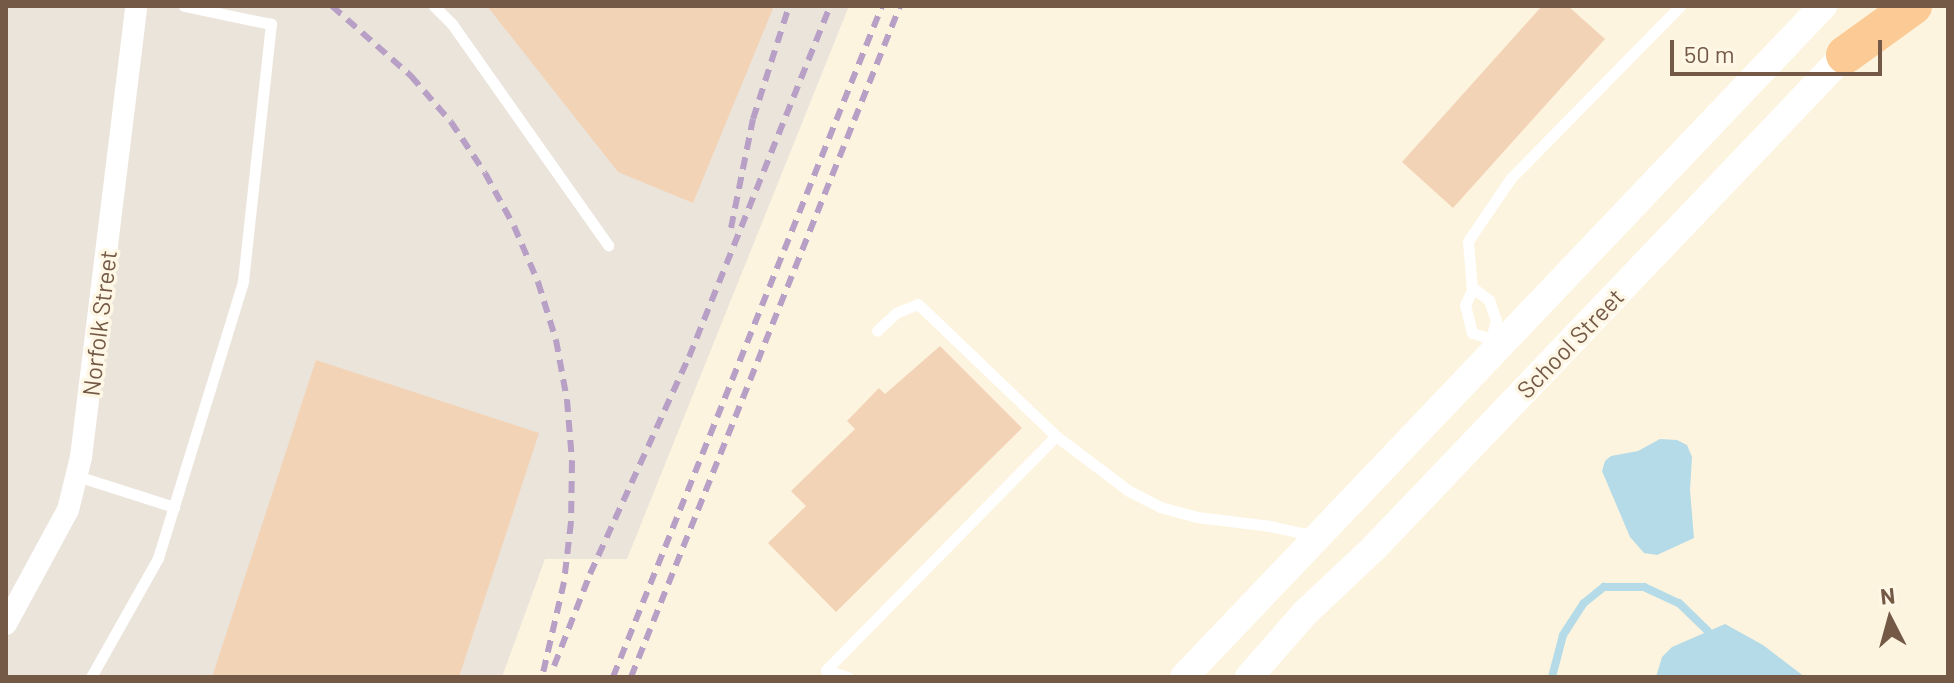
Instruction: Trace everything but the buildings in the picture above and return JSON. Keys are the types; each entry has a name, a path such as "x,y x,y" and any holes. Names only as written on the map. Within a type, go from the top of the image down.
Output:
{"highway":[{"path":"1845,55 1913,6"}],"street":[{"name":"Norfolk Street","path":"6,624 68,510 77,476 91,395 136,6"},
{"name":"School Street","path":"1184,677 1320,537 1494,344 1823,6"},
{"name":"School Street","path":"1249,677 1305,613 1374,548 1890,6"}],"lane":[{"path":"91,677 158,558 243,281 271,24 184,6"},
{"path":"434,6 461,36 608,245"},
{"path":"1472,290 1489,300 1496,320 1494,344 1472,333 1465,305 1472,290 1468,241 1511,178 1680,6"},
{"path":"877,331 896,313 918,304 1056,436 1129,491 1160,507 1197,517 1270,526 1320,537"},
{"path":"828,673 1056,436"},
{"path":"77,476 174,507"},
{"path":"828,673 848,677"}],"shaded area":[{"path":"6,6 849,6 627,559 545,559 502,677 6,677"}],"water":[{"path":"1660,439 1677,440 1687,445 1692,457 1690,490 1694,538 1657,555 1644,553 1630,537 1602,471 1605,461 1611,456 1638,451"},
{"path":"1725,624 1763,645 1805,677 1656,677 1662,657 1672,647"}],"waterway":[{"path":"1552,677 1563,635 1584,603 1604,587 1644,587 1679,603 1708,631"}],"railway":[{"path":"332,6 411,76 451,122 485,173 514,226 538,282 556,340 567,400 572,461 571,522 564,582 542,677"},
{"path":"731,228 753,119 789,6"},
{"path":"554,666 590,574 689,357 830,6"},
{"path":"613,677 882,6"},
{"path":"631,677 900,6"}]}
